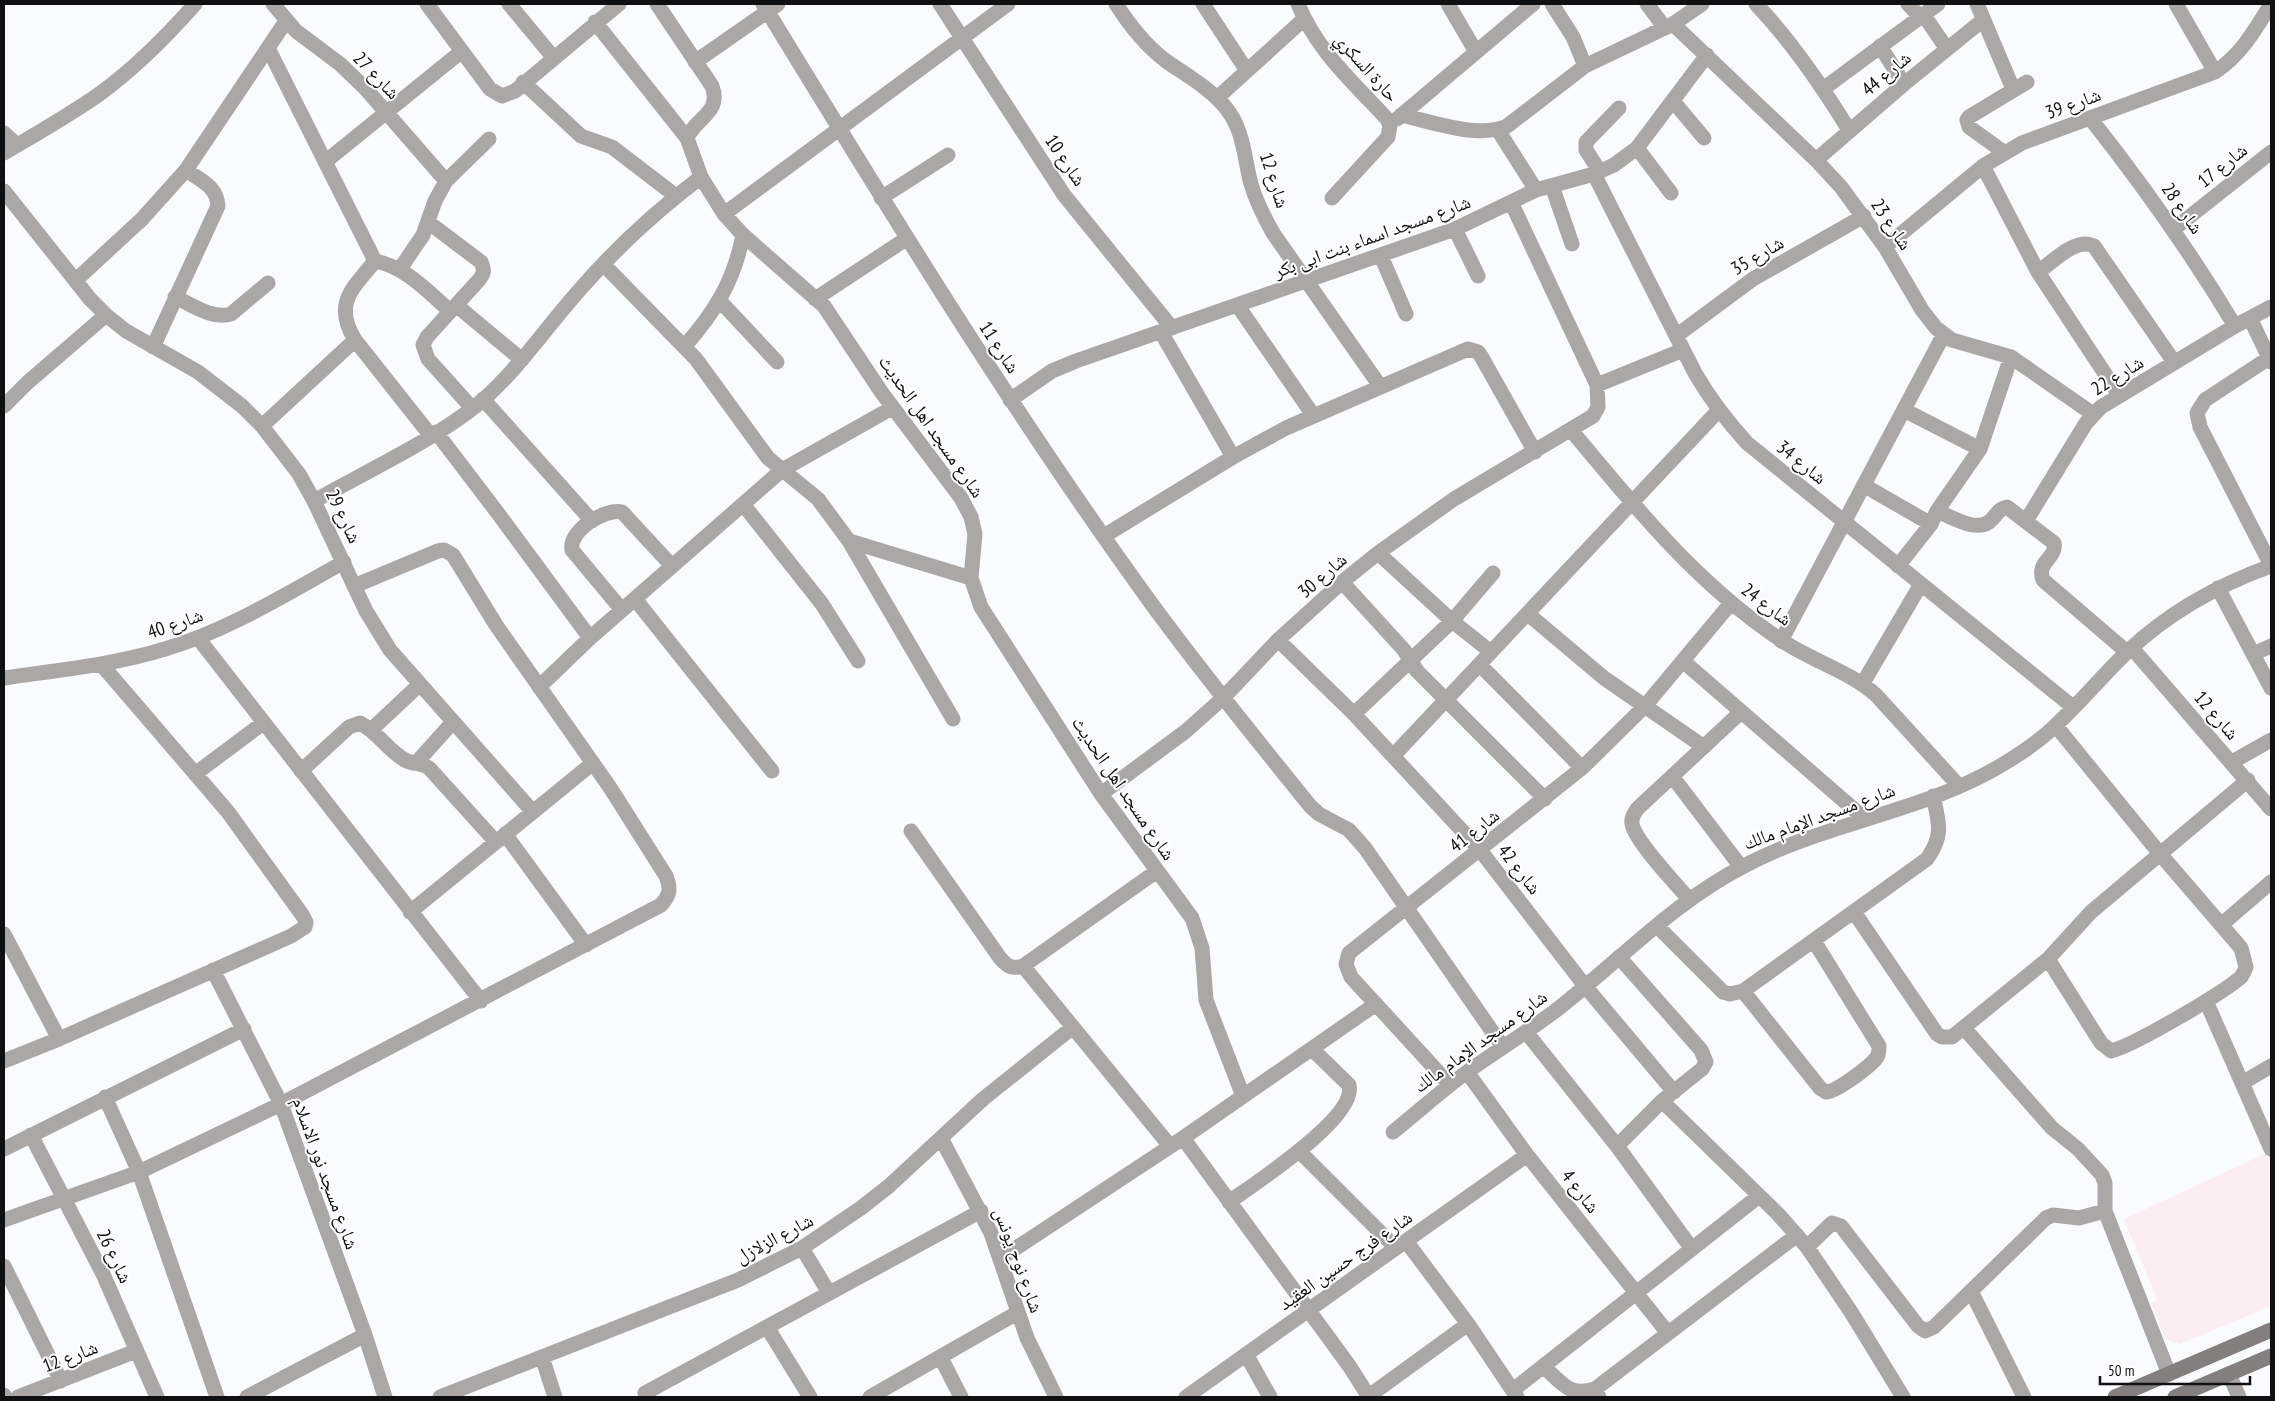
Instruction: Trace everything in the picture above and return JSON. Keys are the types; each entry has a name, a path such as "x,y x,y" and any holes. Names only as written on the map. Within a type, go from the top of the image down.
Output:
{"street":[{"path":"4,152 59,121 100,94 172,30 195,4"},
{"name":"شارع 27","path":"273,4 286,21 352,75 446,181"},
{"path":"427,4 494,93 502,96 509,94 619,4"},
{"path":"509,4 553,57"},
{"path":"657,4 712,86 716,100 712,108 687,138"},
{"name":"شارع 10","path":"940,4 1064,195 1167,330 1233,457"},
{"path":"724,214 1008,4"},
{"name":"شارع 12","path":"1116,4 1146,44 1217,98 1236,123 1251,183 1264,217 1273,233 1380,386"},
{"path":"1203,4 1247,71"},
{"name":"حارة السكري","path":"1298,4 1304,19 1324,51 1387,119 1396,120 1388,137 1332,198"},
{"path":"1448,4 1476,52"},
{"path":"1396,120 1533,4"},
{"path":"1552,4 1573,37 1585,66"},
{"name":"شارع 23","path":"1647,4 1669,26 1707,55 1816,160 1841,187 1885,247 1922,310 1944,334 1962,344 2011,357 2093,414"},
{"path":"1396,120 1478,131 1498,130 1507,126 1585,66 1669,26 1702,4"},
{"path":"1756,4 1796,50 1849,130"},
{"path":"1908,4 1921,16 1946,49"},
{"path":"1823,89 1938,4"},
{"path":"1977,4 1983,20 2020,85 1967,120 1969,127 2005,153"},
{"path":"2176,4 2215,72"},
{"name":"شارع 39","path":"1885,247 1983,166 2022,143 2215,72 2246,44 2271,4"},
{"path":"695,62 769,6"},
{"name":"شارع 11","path":"769,6 839,129 906,239 1010,400 1151,603 1223,698 1311,807 1319,814 1349,830 1357,838 1503,1047"},
{"path":"1217,98 1304,19"},
{"name":"شارع 44","path":"1816,160 1849,130 1983,20"},
{"path":"76,280 142,219 186,170 286,21"},
{"name":"شارع مسجد اهل الحديث","path":"595,22 687,138 701,177 724,214 743,235 824,306 892,408 956,491 971,517 975,534 971,578 981,607 1101,794 1156,871 1185,906 1198,933 1202,948 1206,1000 1243,1096"},
{"path":"1880,46 1904,84"},
{"path":"268,48 375,261"},
{"path":"325,162 462,51"},
{"name":"شارع مسجد اسماء بنت ابى بكر","path":"1010,400 1052,371 1455,229 1536,190 1597,173 1614,165 1637,148 1707,55"},
{"path":"523,82 581,136 612,147 676,196"},
{"path":"1673,101 1704,138"},
{"name":"شارع 34","path":"1619,108 1586,142 1586,150 1679,343 1719,410 1747,443 2073,707"},
{"name":"شارع 28","path":"2090,118 2133,172 2174,229 2236,326"},
{"path":"1498,130 1536,190"},
{"path":"4,132 17,145"},
{"path":"400,269 416,247 428,222 435,201 446,181 489,139"},
{"path":"1637,148 1671,193"},
{"name":"شارع 17","path":"2174,229 2271,152"},
{"path":"881,198 948,155"},
{"path":"1983,166 2038,272 2119,395"},
{"path":"153,347 218,206 218,199 212,187 186,170"},
{"path":"314,501 433,434 477,404 522,360 603,264 676,196 701,177"},
{"path":"1552,186 1572,244"},
{"name":"شارع 29","path":"4,191 106,315 126,331 198,372 221,388 262,426 299,474 377,631 419,685 533,812"},
{"path":"1511,202 1597,385"},
{"name":"شارع 35","path":"1597,385 1679,343 1753,279 1864,216"},
{"path":"428,222 481,262 484,269 483,275 427,337 423,345 424,352 428,359 477,404 592,521"},
{"path":"1455,229 1478,276"},
{"path":"684,347 703,325 720,300 738,261 743,235"},
{"path":"814,299 906,239"},
{"path":"2038,272 2074,246 2082,243 2094,246 2174,362"},
{"path":"1381,256 1406,314"},
{"path":"375,261 390,264 400,269 522,360"},
{"path":"375,261 350,291 344,315 347,327 355,340 497,512 590,638"},
{"path":"603,264 708,374 768,458 818,499 849,541 952,719"},
{"path":"175,297 213,314 224,316 231,314 268,283"},
{"path":"720,300 778,362"},
{"path":"1238,306 1313,415"},
{"name":"شارع 22","path":"2026,521 2093,414 2119,395 2271,307"},
{"path":"4,406 27,383 106,315"},
{"path":"2250,318 2270,360 2204,400 2197,413 2200,427 2271,565"},
{"path":"1781,641 1846,523 1944,334"},
{"path":"262,426 355,340"},
{"path":"1104,536 1233,457 1313,415 1463,350 1474,350 1481,356 1535,452"},
{"path":"1898,566 1934,518 1980,449 2011,357"},
{"name":"شارع 30","path":"1101,794 1155,755 1223,698 1278,640 1342,582 1378,553 1454,499 1592,416 1598,407 1597,385"},
{"path":"539,687 590,638 782,470 892,408"},
{"path":"1393,756 1719,410"},
{"path":"1904,410 1980,449"},
{"name":"شارع 24","path":"1571,430 1632,504 1731,603 1781,641 1863,683 1959,786"},
{"path":"1864,486 1934,518 1976,526 1990,522 2001,508 2007,507 2026,521"},
{"path":"743,504 822,604 858,661"},
{"path":"622,610 572,550 571,541 574,536 592,521 609,511 622,512 672,566"},
{"name":"شارع 12","path":"2026,521 2054,543 2052,553 2041,567 2040,573 2043,580 2129,650 2232,762 2271,808"},
{"path":"849,541 971,578"},
{"path":"4,1220 139,1172 281,1104 661,905 667,898 670,885 661,868 593,763 539,687 449,551 438,551 354,586"},
{"path":"1378,553 1452,621 1492,652"},
{"name":"شارع 40","path":"4,678 101,664 150,654 198,638 260,609 344,562"},
{"name":"شارع مسجد الإمام مالك","path":"1393,1132 1450,1084 1526,1032 1585,986 1689,900 1741,867 1790,844 1933,796 1959,786 2002,764 2030,747 2056,726 2129,650 2173,615 2218,588 2271,565"},
{"path":"1354,714 1411,662 1452,621 1493,572"},
{"path":"1342,582 1404,650 1417,671 1545,799"},
{"path":"1863,683 1921,584"},
{"path":"2218,588 2271,688"},
{"path":"634,599 772,771"},
{"name":"شارع 41","path":"1450,1084 1351,977 1347,970 1349,953 1582,768 1645,706 1731,603"},
{"path":"1528,614 1565,647 1704,747"},
{"path":"198,638 480,1001"},
{"name":"شارع 42","path":"1278,640 1354,714 1480,850 1668,1096 1802,1241 1851,1312 1903,1397"},
{"path":"2254,654 2271,646"},
{"path":"1683,661 1865,819"},
{"path":"4,1061 213,970 300,931 305,927 306,922 243,832 101,664"},
{"path":"1480,665 1582,768"},
{"path":"371,730 419,685"},
{"path":"1689,900 1638,836 1632,823 1633,816 1637,809 1741,712"},
{"path":"195,774 263,723"},
{"path":"301,771 354,724 360,723 371,730 404,760 417,762 430,769 501,838 586,945"},
{"path":"417,762 452,723"},
{"path":"2048,959 2101,1043 2111,1051 2128,1045 2206,1001 2242,976 2246,967 2241,948 2161,855 2056,726"},
{"path":"2232,762 2271,740"},
{"path":"410,912 593,763"},
{"path":"1672,776 1741,867"},
{"path":"1854,912 1937,1034 1942,1038 1947,1038 1964,1028 2048,959 2091,912 2248,780"},
{"path":"1657,926 1723,992 1730,994 1743,991 1917,868 1934,850 1940,828 1933,796"},
{"path":"911,831 1000,958 1007,966 1014,968 1023,966 1156,871"},
{"path":"2221,925 2271,882"},
{"path":"4,934 59,1038"},
{"path":"1743,991 1820,1088 1826,1092 1836,1090 1873,1062 1878,1056 1879,1046 1814,941"},
{"path":"1616,1146 1668,1096 1702,1070 1706,1062 1704,1055 1619,957"},
{"path":"1023,966 1073,1027 1228,1202 1308,1310 1369,1397 1468,1324"},
{"name":"شارع مسجد نور الاسلام","path":"213,970 281,1104 365,1335 385,1397"},
{"path":"2206,1001 2271,1150"},
{"path":"1001,1258 1176,1142 1376,1004"},
{"name":"شارع الزلازل","path":"440,1397 738,1280 802,1248 862,1208 916,1163 983,1099 1073,1027"},
{"path":"1964,1028 2052,1128 2078,1149 2102,1175 2105,1183 2105,1211 2169,1374"},
{"path":"4,1149 244,1029"},
{"path":"1526,1032 1616,1146 1692,1250"},
{"path":"1228,1202 1327,1128 1341,1111 1351,1090 1346,1080 1312,1049"},
{"path":"2242,1083 2271,1066"},
{"name":"شارع 4","path":"1467,1072 1527,1155 1667,1332"},
{"path":"106,1097 139,1172 217,1397"},
{"name":"شارع 26","path":"31,1135 103,1274 157,1397"},
{"name":"شارع نوح يونس","path":"941,1138 981,1211 1001,1258 1017,1314 1056,1397"},
{"path":"1298,1151 1401,1244 1468,1324 1515,1394 1544,1367 1759,1196"},
{"name":"شارع فرج حسين العقيد","path":"1186,1397 1527,1155"},
{"path":"645,1393 981,1211"},
{"path":"1544,1367 1569,1390 1577,1393 1597,1393 1667,1332 1802,1241 1832,1223 1841,1226 1921,1330 1930,1330 2046,1218 2053,1215 2079,1218 2105,1211"},
{"path":"802,1248 829,1293"},
{"path":"4,1266 61,1381"},
{"path":"1971,1291 2024,1397"},
{"path":"870,1397 1017,1314"},
{"path":"766,1327 810,1397"},
{"path":"2115,1397 2271,1330"},
{"path":"247,1397 365,1335"},
{"name":"شارع 12","path":"18,1397 136,1351"},
{"path":"1246,1354 1270,1397"},
{"path":"2175,1397 2271,1356"},
{"path":"542,1357 555,1397"},
{"path":"940,1358 961,1397"},
{"path":"2229,1374 2239,1397"}],"shaded area":[{"path":"2271,1151 2271,1306 2180,1344 2170,1341 2165,1337 2151,1303 2157,1299 2124,1219"}]}
